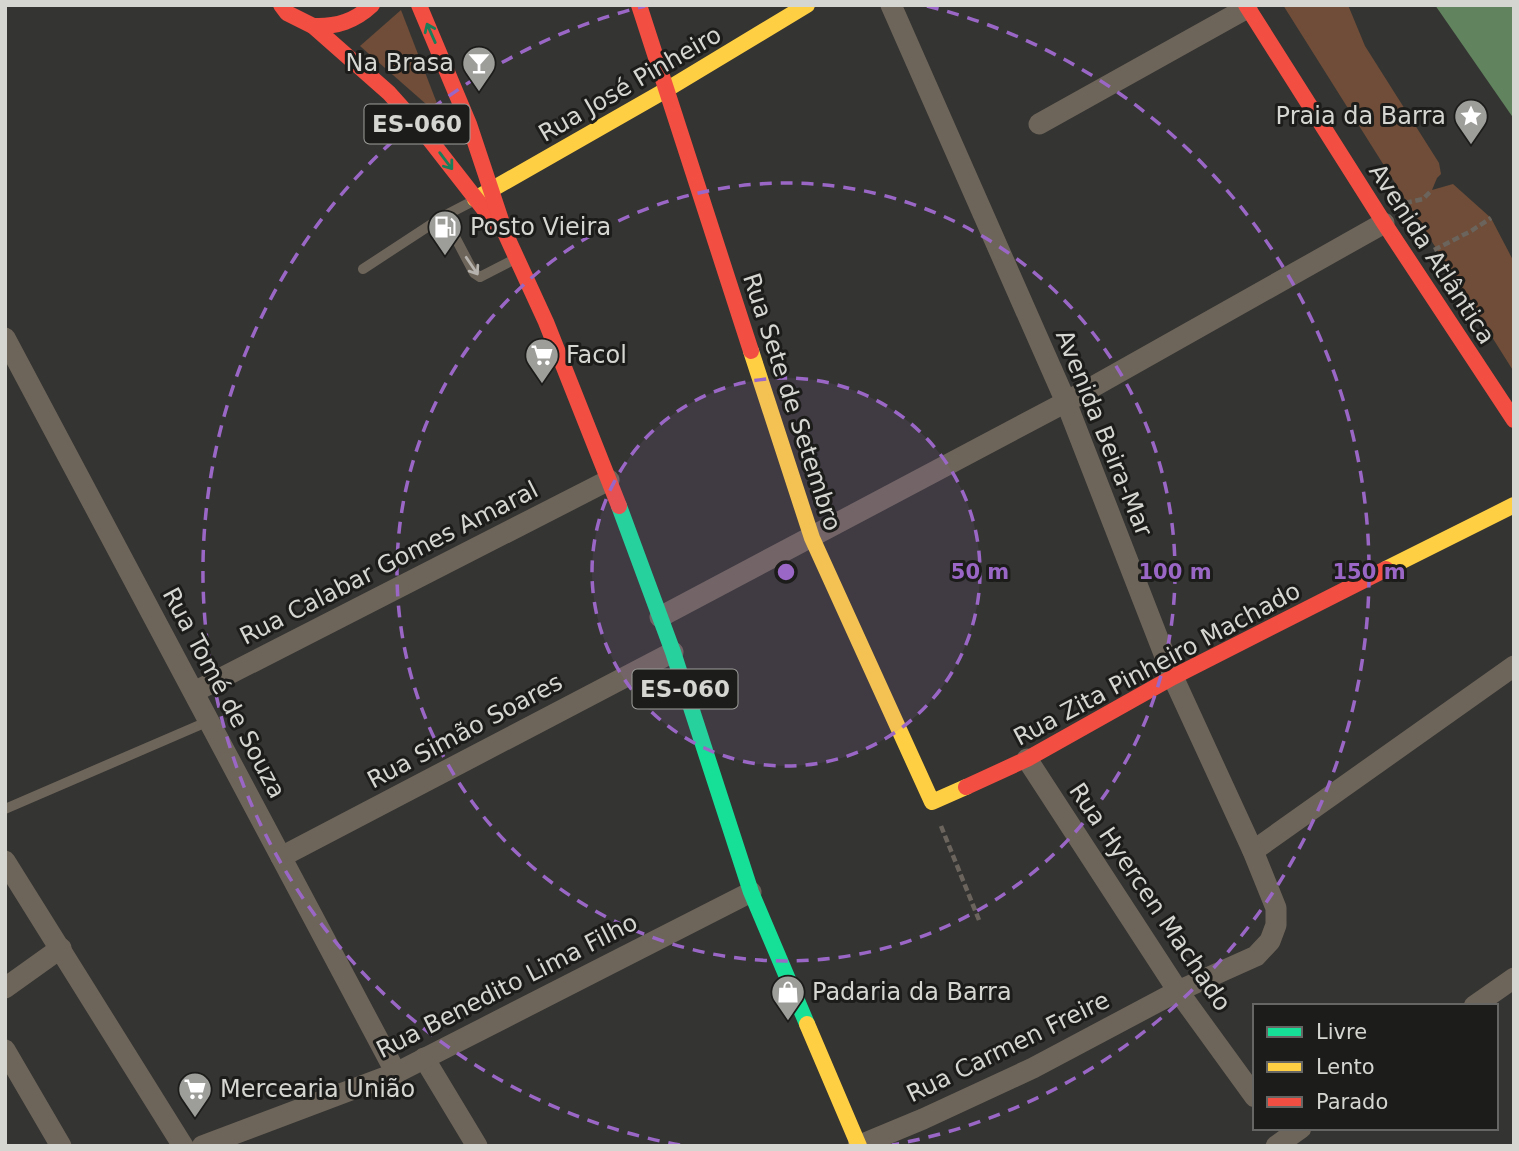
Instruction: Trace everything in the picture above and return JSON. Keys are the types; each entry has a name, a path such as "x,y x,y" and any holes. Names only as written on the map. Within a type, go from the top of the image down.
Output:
{"street":[{"path":"313,26 345,24 359,17 372,5"},
{"name":"ES-060","path":"419,5 469,124 506,235 546,322 609,480 673,652 751,892 859,1146"},
{"name":"Rua Sete de Setembro","path":"639,5 812,538 932,802"},
{"name":"Rua José Pinheiro","path":"475,199 666,90 807,5"},
{"name":"Avenida Beira-Mar","path":"891,5 1066,402 1173,677 1253,851 1276,908 1276,925 1270,941 1256,956 1178,991"},
{"path":"1039,124 1247,7"},
{"name":"Avenida Atlântica","path":"1247,7 1388,214 1514,420"},
{"name":"ES-060","path":"278,9 313,26 389,93 424,131 506,235"},
{"path":"660,617 1066,402 1388,214"},
{"name":"Rua Tomé de Souza","path":"5,338 396,1073"},
{"name":"Rua Calabar Gomes Amaral","path":"194,692 609,480"},
{"name":"Rua Zita Pinheiro Machado","path":"932,802 1027,760 1173,677 1514,505"},
{"name":"Rua Simão Soares","path":"281,857 673,652"},
{"path":"1253,851 1514,666"},
{"name":"Rua Hyercen Machado","path":"1027,760 1178,991 1253,1094"},
{"path":"5,861 183,1146"},
{"name":"Rua Benedito Lima Filho","path":"202,1146 396,1073 751,892"},
{"path":"5,988 61,948"},
{"path":"1477,1004 1514,978"},
{"name":"Rua Carmen Freire","path":"859,1146 1033,1068 1178,991"},
{"path":"5,1050 61,1146"},
{"path":"424,1058 477,1146"}],"lane":[{"path":"363,269 475,199"},
{"path":"444,216 480,277 516,258"},
{"path":"5,809 209,721"}],"path":[{"path":"1388,214 1423,199 1432,190"},
{"path":"1425,254 1450,243 1491,218"},
{"path":"932,802 979,920"}],"shaded area":[{"path":"1283,5 1348,5 1365,46 1439,163 1441,174 1432,190 1453,184 1491,218 1514,262 1514,372"},
{"path":"1435,5 1514,5 1514,119"},
{"path":"401,10 443,119 360,46"}],"traffic: fast":[{"path":"619,506 673,652 751,892 807,1024"}],"traffic: slow":[{"path":"475,199 666,90 807,5"},
{"path":"751,351 812,538 932,802 966,787"},
{"path":"1386,569 1514,505"},
{"path":"807,1024 859,1146"}],"traffic: jam":[{"path":"281,5 287,13 313,26 389,93 423,131 494,222"},
{"path":"313,26 345,22 372,5"},
{"path":"419,5 469,124 506,235 546,322 619,506"},
{"path":"639,5 751,351"},
{"path":"1246,5 1384,223 1514,420"},
{"path":"966,787 1027,759 1173,677 1386,569"}],"place":[{"name":"Na Brasa","path":"479,93"},
{"name":"Praia da Barra","path":"1471,146"},
{"name":"Posto Vieira","path":"445,257"},
{"name":"Facol","path":"542,385"},
{"name":"Padaria da Barra","path":"788,1022"},
{"name":"Mercearia União","path":"195,1119"}]}
